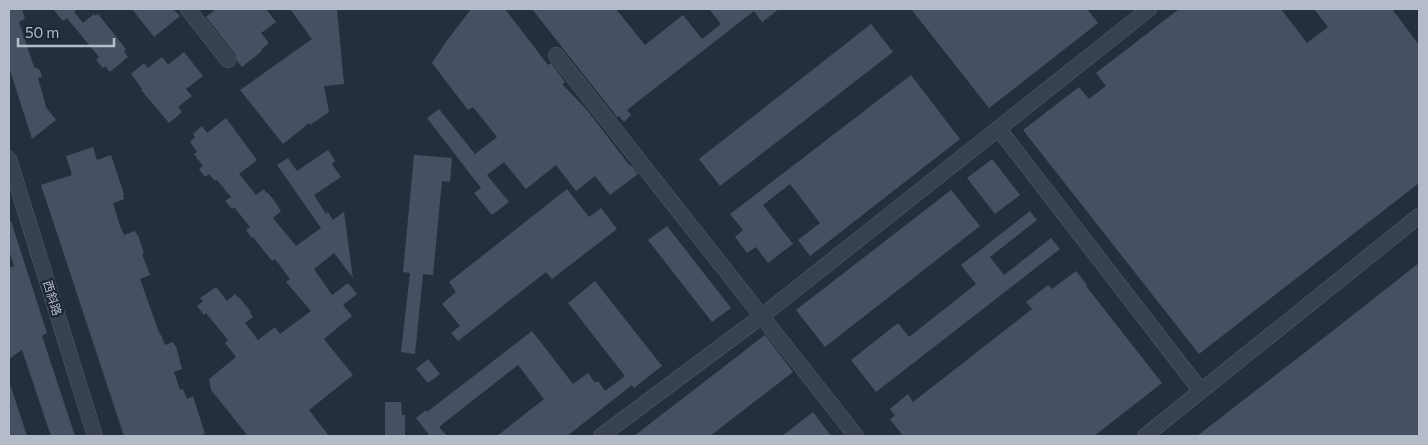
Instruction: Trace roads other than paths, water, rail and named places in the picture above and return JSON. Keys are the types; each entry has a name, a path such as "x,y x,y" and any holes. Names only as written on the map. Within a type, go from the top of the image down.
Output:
{"street":[{"path":"188,9 228,60"},
{"path":"601,436 762,316 1149,9"},
{"path":"556,55 856,436"},
{"path":"998,128 1201,391"},
{"name":"西斜路","path":"9,160 95,436"},
{"path":"1144,436 1419,216"}]}
